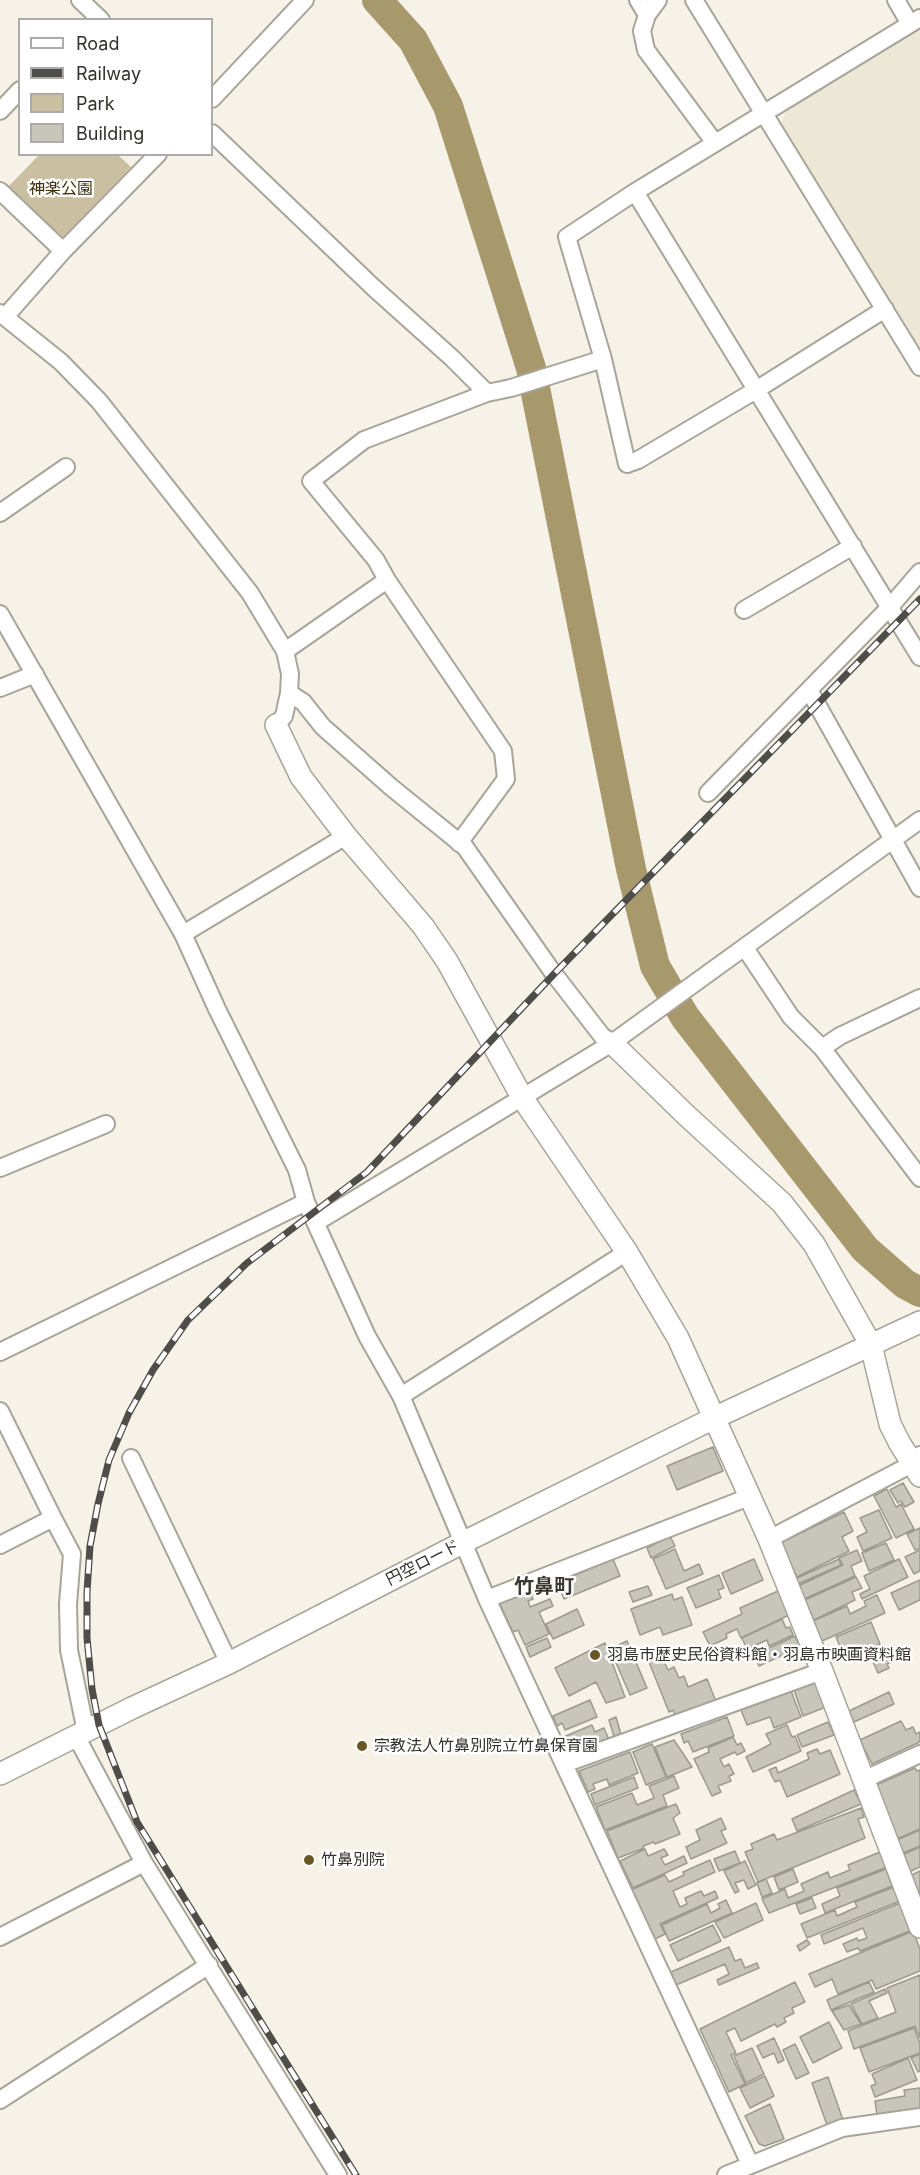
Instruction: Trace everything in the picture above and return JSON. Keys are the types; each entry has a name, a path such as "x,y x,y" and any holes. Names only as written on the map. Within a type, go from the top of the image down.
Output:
{"street":[{"path":"213,98 305,0"},
{"path":"639,0 647,15"},
{"path":"658,0 647,15 642,31 646,50 715,143"},
{"path":"694,0 920,367"},
{"path":"885,309 756,390 638,460 627,464 603,359 567,237 635,192 915,21 896,0"},
{"path":"0,111 18,92"},
{"path":"213,135 487,393"},
{"path":"157,156 63,250 3,315 61,362 99,401 250,593 285,651 290,674 289,693 284,716 276,725 301,777 346,836 435,943 523,1099 627,1252 678,1338 769,1539 920,1927"},
{"path":"0,191 63,250"},
{"path":"635,192 920,657"},
{"path":"459,843 506,779 503,751 387,580 376,560 311,481 364,440 487,393 511,388 542,376 603,359"},
{"path":"0,513 66,467"},
{"path":"744,610 853,546"},
{"path":"708,793 889,608 920,572"},
{"path":"285,651 387,580"},
{"path":"0,614 183,934 217,1009 297,1170 306,1202 367,1336 401,1396 487,1599 750,2164"},
{"path":"0,688 35,674"},
{"path":"809,690 920,888"},
{"path":"289,693 303,702 323,727 465,847 554,974 602,1036 782,1203 814,1245 861,1324 871,1345 890,1424 917,1465 769,1539"},
{"path":"317,1222 612,1043 920,820"},
{"path":"183,934 346,836"},
{"path":"745,948 792,1017 822,1048 920,1178"},
{"path":"822,1048 840,1036 920,998"},
{"path":"0,1168 106,1124"},
{"path":"0,1352 306,1202"},
{"path":"401,1396 627,1252"},
{"name":"円空ロード","path":"0,1774 132,1708 229,1663 464,1542 714,1418 920,1322"},
{"path":"0,1411 72,1554 68,1604 69,1650 81,1734 144,1863 338,2175"},
{"path":"130,1458 229,1663"},
{"path":"487,1599 749,1497"},
{"path":"0,1545 53,1518"},
{"path":"564,1764 822,1671"},
{"path":"863,1780 920,1754"},
{"path":"0,1937 144,1863"},
{"path":"0,2100 208,1965"},
{"path":"726,2175 842,2128 920,2117"}],"shaded area":[{"path":"920,28 920,353 781,128 786,109"}],"green space":[{"name":"神楽公園","path":"38,156 119,156 131,167 63,237 7,188"}],"building":[{"path":"713,1447 723,1471 677,1490 667,1466"},
{"path":"903,1483 914,1502 905,1507 901,1501 898,1503 890,1490"},
{"path":"887,1489 896,1507 901,1504 914,1529 896,1538 874,1496"},
{"path":"879,1510 892,1538 863,1551 857,1537 867,1532 860,1518"},
{"path":"844,1512 853,1531 842,1537 849,1551 797,1577 780,1543"},
{"path":"920,1528 920,1548 915,1550 907,1534"},
{"path":"670,1536 675,1546 651,1558 647,1548"},
{"path":"886,1543 894,1560 869,1571 862,1553"},
{"path":"675,1549 684,1571 699,1564 703,1574 666,1589 653,1559"},
{"path":"857,1550 862,1561 851,1566 855,1576 804,1599 798,1586 843,1565 839,1558"},
{"path":"920,1550 920,1571 914,1574 905,1557"},
{"path":"613,1559 620,1576 564,1599 557,1583"},
{"path":"754,1559 763,1580 731,1594 722,1573"},
{"path":"839,1559 841,1565 798,1584 795,1579"},
{"path":"899,1559 908,1577 862,1599 860,1594 870,1589 864,1576"},
{"path":"719,1575 724,1588 718,1590 721,1598 696,1608 687,1588"},
{"path":"856,1577 862,1588 852,1592 855,1600 814,1620 805,1600"},
{"path":"920,1580 920,1600 899,1610 891,1593"},
{"path":"542,1582 545,1589 531,1596 533,1599 528,1601 530,1607 550,1599 553,1606 539,1612 549,1634 525,1645 518,1630 513,1632 499,1602"},
{"path":"648,1586 652,1595 633,1602 629,1592"},
{"path":"778,1591 789,1615 741,1638 737,1629 726,1634 727,1638 710,1646 703,1632 742,1614 740,1608"},
{"path":"672,1594 674,1600 682,1597 692,1625 663,1635 660,1627 640,1635 631,1609"},
{"path":"877,1595 885,1613 822,1641 813,1621 847,1606 850,1614 866,1606 864,1601"},
{"path":"577,1609 584,1625 553,1639 546,1624"},
{"path":"782,1619 786,1628 790,1627 793,1635 769,1646 767,1640 747,1649 742,1638"},
{"path":"871,1622 880,1644 845,1658 836,1637"},
{"path":"795,1636 800,1647 759,1666 754,1655"},
{"path":"547,1638 551,1647 530,1657 526,1647"},
{"path":"627,1641 647,1688 630,1695 610,1649"},
{"path":"605,1643 625,1697 606,1703 596,1682 569,1696 555,1668"},
{"path":"890,1646 896,1660 887,1664 889,1668 878,1673 870,1655"},
{"path":"662,1657 668,1670 674,1667 679,1678 684,1676 688,1687 707,1679 717,1704 677,1720 673,1710 669,1712 649,1662"},
{"path":"816,1682 826,1707 803,1716 794,1690"},
{"path":"791,1691 801,1717 774,1728 770,1717 747,1725 741,1710"},
{"path":"889,1692 894,1704 854,1722 849,1711"},
{"path":"590,1700 597,1717 565,1730 562,1723 557,1726 553,1716"},
{"path":"616,1717 622,1738 615,1740 609,1720"},
{"path":"727,1717 734,1736 693,1752 688,1741 684,1743 681,1734"},
{"path":"901,1721 906,1730 913,1727 916,1734 920,1732 920,1742 872,1764 860,1740"},
{"path":"828,1722 834,1735 802,1747 797,1735"},
{"path":"592,1725 595,1732 604,1728 610,1742 569,1758 561,1738"},
{"path":"787,1725 792,1737 795,1736 801,1751 753,1772 746,1757 771,1744 766,1734"},
{"path":"733,1737 737,1745 741,1743 745,1751 737,1755 735,1752 720,1759 724,1767 729,1764 734,1774 729,1776 731,1781 718,1786 721,1792 712,1796 694,1759 709,1752 708,1748"},
{"path":"674,1740 692,1767 667,1777 655,1747"},
{"path":"652,1744 666,1777 646,1785 633,1752"},
{"path":"817,1749 820,1754 830,1750 840,1774 787,1797 780,1780 775,1782 769,1770 776,1767 778,1773 809,1759 807,1753"},
{"path":"630,1752 638,1773 609,1785 607,1779 593,1784 595,1789 588,1792 579,1771"},
{"path":"915,1768 917,1771 920,1770 920,1829 897,1839 876,1785"},
{"path":"674,1776 679,1788 663,1795 667,1806 605,1830 596,1807 632,1793 637,1805 654,1798 649,1786"},
{"path":"634,1777 638,1788 595,1805 591,1794"},
{"path":"854,1790 861,1804 797,1831 792,1819"},
{"path":"676,1804 680,1813 673,1818 680,1834 643,1846 644,1848 618,1858 607,1831"},
{"path":"861,1808 864,1817 858,1819 865,1838 758,1882 745,1852 753,1849 751,1844 774,1834 777,1840"},
{"path":"721,1818 726,1829 721,1831 727,1843 691,1859 686,1847 700,1840 696,1830"},
{"path":"920,1830 920,1846 903,1853 897,1840"},
{"path":"920,1847 920,1867 909,1872 902,1855"},
{"path":"645,1849 648,1856 664,1849 668,1855 661,1858 665,1865 684,1856 687,1863 633,1888 620,1861"},
{"path":"735,1851 740,1863 719,1871 714,1859"},
{"path":"880,1852 887,1867 769,1913 762,1899 785,1889 788,1898 804,1891 801,1884 828,1872 830,1878 850,1870 848,1865"},
{"path":"710,1860 715,1872 673,1891 680,1907 687,1904 685,1898 701,1891 704,1896 715,1891 718,1898 660,1924 665,1934 653,1940 631,1890 665,1875 669,1882 684,1875 683,1872"},
{"path":"745,1861 756,1885 748,1889 744,1880 735,1883 739,1891 735,1893 724,1871"},
{"path":"793,1869 798,1882 779,1890 774,1877"},
{"path":"886,1869 892,1886 825,1913 822,1904 840,1896 837,1888"},
{"path":"920,1871 920,1896 917,1897 910,1876"},
{"path":"766,1879 772,1893 762,1897 757,1883"},
{"path":"894,1887 900,1901 807,1938 801,1924 835,1910 837,1916 857,1907 855,1902"},
{"path":"812,1898 816,1908 800,1914 796,1904"},
{"path":"726,1900 732,1913 669,1941 662,1925 707,1904 711,1913 720,1908 718,1904"},
{"path":"756,1903 763,1920 724,1938 715,1922"},
{"path":"900,1903 912,1930 860,1951 858,1948 847,1952 843,1944 857,1938 858,1941 867,1938 863,1928 824,1944 821,1935"},
{"path":"713,1925 721,1941 678,1961 670,1945"},
{"path":"913,1931 920,1949 920,1971 876,1989 872,1980 838,1994 832,1979 815,1987 809,1974"},
{"path":"807,1940 810,1944 800,1951 797,1946"},
{"path":"729,1947 735,1961 741,1959 745,1968 757,1963 759,1968 719,1985 717,1980 729,1974 725,1964 676,1985 671,1972"},
{"path":"920,1975 920,2038 915,2026 854,2049 848,2031 896,2012 887,1988"},
{"path":"795,1982 805,2002 792,2008 794,2013 784,2018 786,2022 777,2027 775,2024 741,2041 735,2028 726,2032 736,2053 731,2055 745,2084 729,2092 700,2029"},
{"path":"869,1982 874,1992 831,2010 827,2000"},
{"path":"885,1989 887,1993 869,2001 878,2018 862,2024 851,2004"},
{"path":"849,2005 861,2024 844,2030 832,2011"},
{"path":"829,2022 842,2048 813,2063 800,2037"},
{"path":"914,2028 920,2043 920,2053 869,2072 860,2048"},
{"path":"774,2038 784,2060 778,2063 774,2053 763,2058 757,2046"},
{"path":"795,2044 809,2073 796,2079 783,2050"},
{"path":"752,2048 764,2074 746,2083 734,2056"},
{"path":"920,2054 920,2071 918,2072 911,2058"},
{"path":"908,2058 917,2080 875,2097 871,2086 876,2084 872,2074"},
{"path":"765,2076 774,2096 750,2108 740,2088"},
{"path":"828,2077 843,2120 827,2125 812,2083"},
{"path":"920,2088 920,2110 877,2115 875,2101 905,2096 904,2090"},
{"path":"770,2104 784,2139 765,2146 759,2144 745,2116"}],"waterway":[{"path":"377,0 413,40 448,106 531,368 631,869 655,966 685,1017 865,1249 905,1284 920,1292"}],"railway":[{"path":"356,2175 137,1822 99,1725 92,1689 87,1638 87,1592 90,1546 109,1460 129,1413 153,1370 188,1320 247,1263 367,1172 554,974 920,599"}],"place":[{"name":"羽島市歴史民俗資料館・羽島市映画資料館","path":"595,1655"},
{"name":"宗教法人竹鼻別院立竹鼻保育園","path":"362,1746"},
{"name":"竹鼻別院","path":"309,1860"}],"district":[{"name":"竹鼻町","path":"544,1587"}]}
